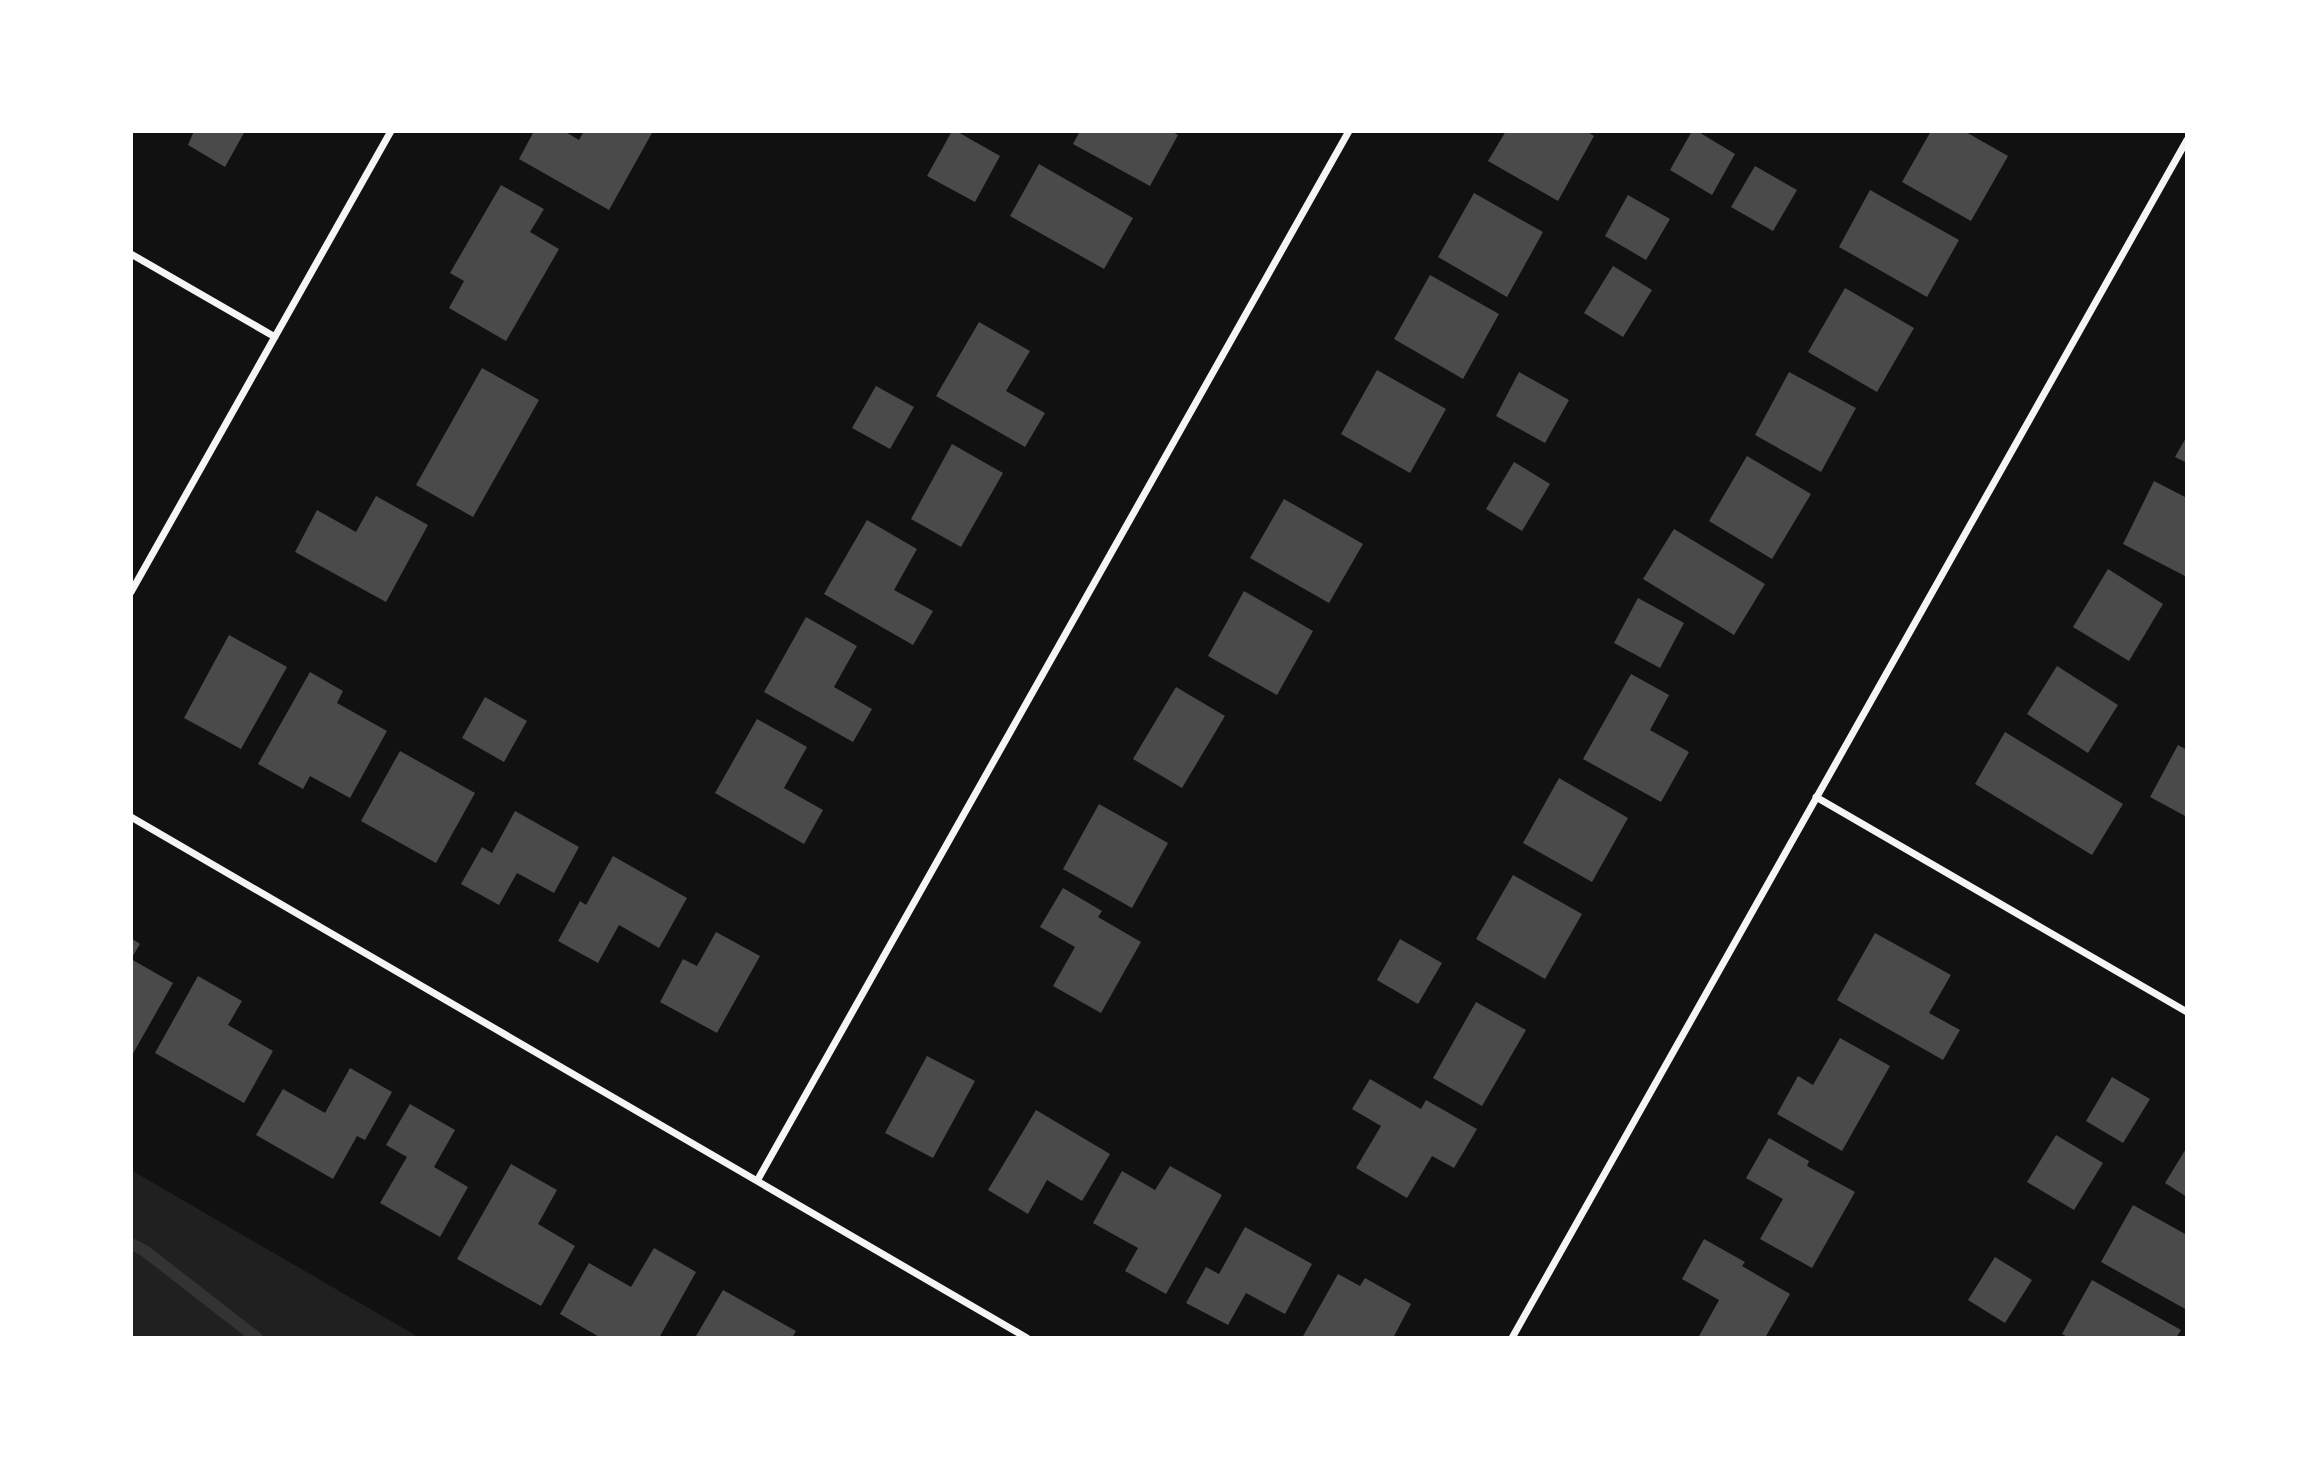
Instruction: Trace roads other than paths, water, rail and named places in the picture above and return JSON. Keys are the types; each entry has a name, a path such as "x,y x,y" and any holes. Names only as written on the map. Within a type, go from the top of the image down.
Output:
{"street":[{"path":"131,592 391,131"},
{"path":"757,1181 1349,131"},
{"path":"1512,1338 2187,141"},
{"path":"131,254 275,337"},
{"path":"1816,797 2187,1012"},
{"path":"131,817 1027,1338"}],"waterway":[{"path":"131,1244 145,1251 257,1338"}]}
